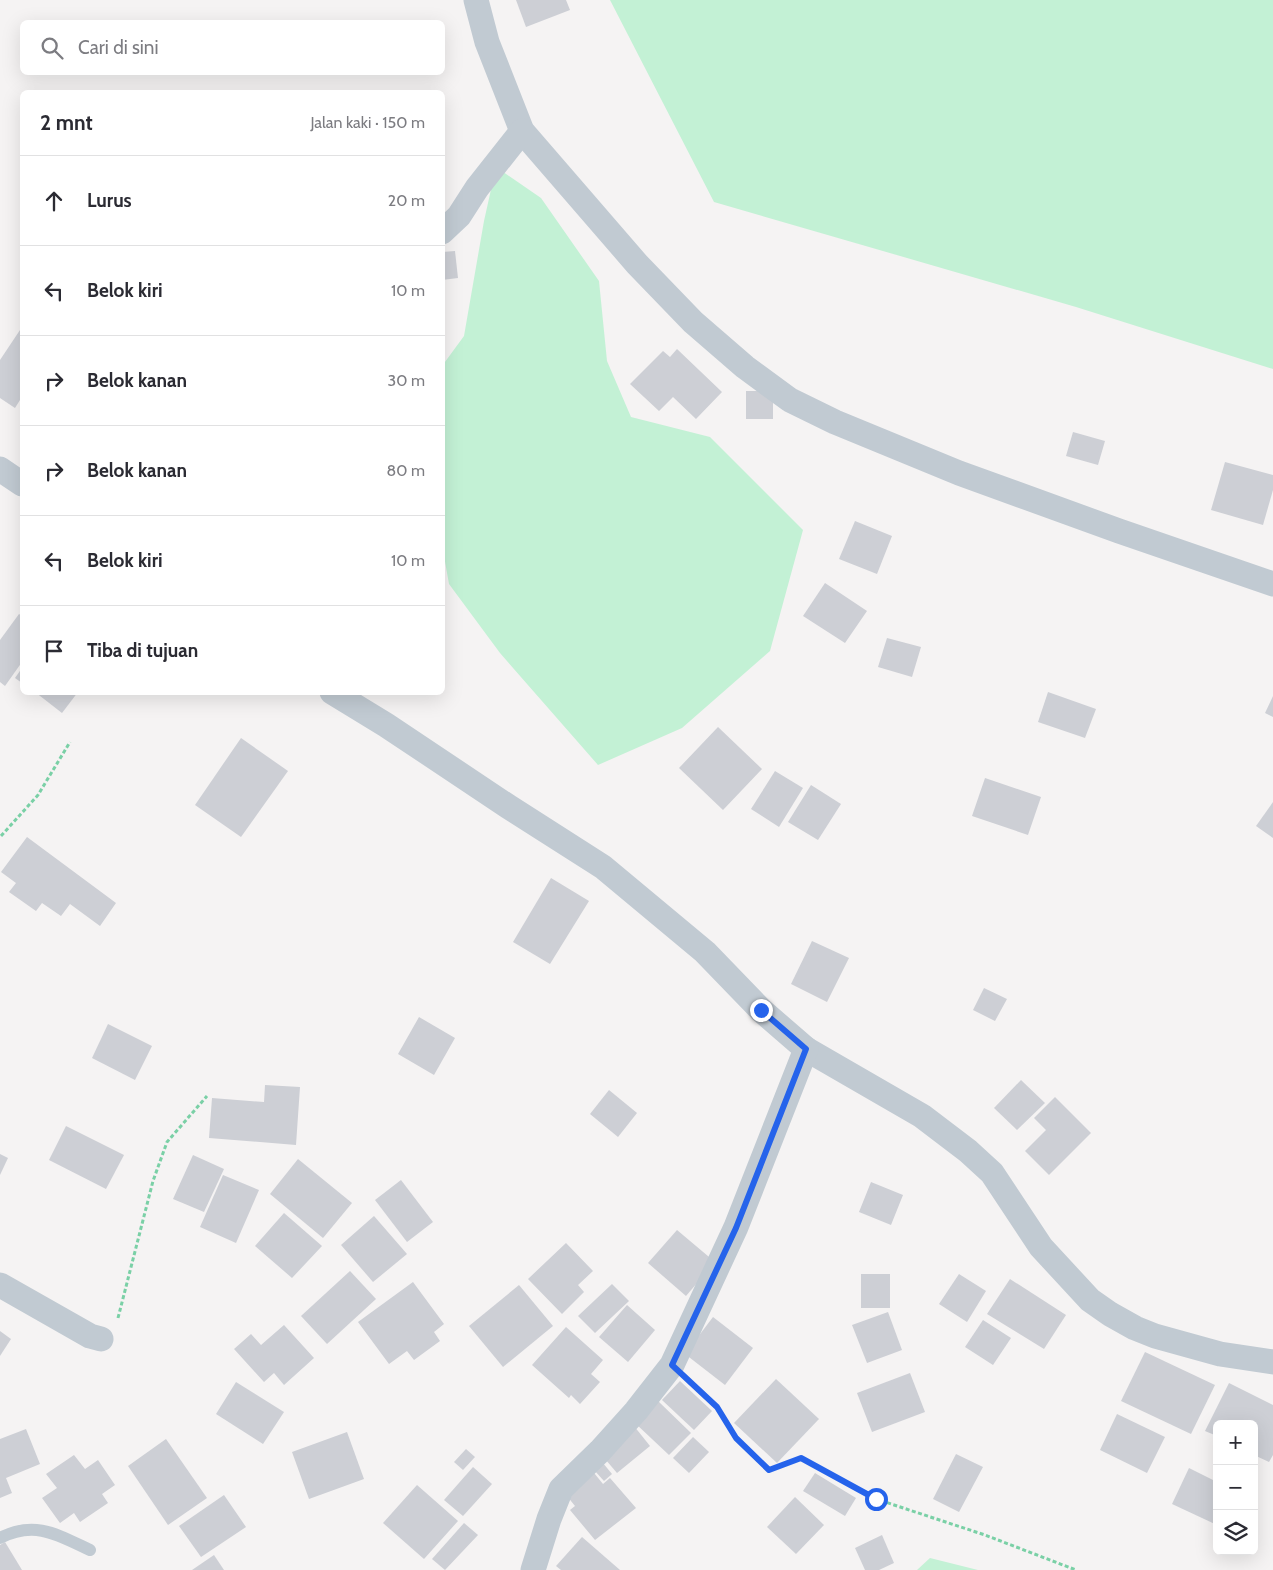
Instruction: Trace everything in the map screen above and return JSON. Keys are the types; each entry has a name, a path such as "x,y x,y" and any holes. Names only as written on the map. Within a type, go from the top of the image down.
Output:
{"street":[{"path":"476,0 487,42 522,131 636,264 693,322 745,367 790,400 835,422 959,473 1273,584"},
{"path":"445,229 459,216 477,188 522,131"},
{"path":"337,695 386,725 508,808 603,867 705,952 761,1010 806,1049 922,1116 968,1151 992,1173 1041,1247 1090,1300 1103,1310 1135,1328 1155,1336 1220,1354 1273,1362"},
{"path":"533,1570 549,1519 561,1489 600,1451 636,1411 672,1365 736,1228 806,1049"},
{"path":"0,1285 90,1336 100,1339"}],"lane":[{"path":"0,1538 21,1530 42,1530 55,1533 90,1550"}],"path":[{"path":"0,836 38,795 70,742"},
{"path":"100,1339 117,1323 153,1181 167,1142 207,1096"},
{"path":"672,1365 717,1407 736,1438 769,1470 801,1458 876,1499 984,1535 1076,1570"}],"green space":[{"path":"610,0 1273,0 1273,369 1076,307 714,202"},
{"path":"496,167 541,198 599,281 607,361 631,417 710,437 803,530 770,651 682,728 598,765 500,653 449,584 445,562 445,362 464,336 484,221"},
{"path":"930,1558 978,1570 917,1570"}],"building":[{"path":"516,0 566,0 570,10 526,27"},
{"path":"455,251 458,278 445,280 445,252"},
{"path":"20,330 20,400 15,408 0,398 0,360"},
{"path":"677,349 722,392 696,419 673,397 659,411 630,384 663,351 670,357"},
{"path":"746,391 773,391 773,419 746,419"},
{"path":"1073,432 1105,441 1098,465 1066,456"},
{"path":"1225,462 1273,475 1273,490 1263,525 1211,510"},
{"path":"855,521 892,536 877,574 839,559"},
{"path":"825,583 867,611 845,643 803,616"},
{"path":"20,615 20,665 5,686 0,682 0,640"},
{"path":"887,638 921,647 912,677 878,667"},
{"path":"20,671 20,682 15,678"},
{"path":"1048,692 1096,709 1085,738 1038,722"},
{"path":"39,695 76,695 62,713"},
{"path":"1273,696 1273,717 1265,713"},
{"path":"718,727 762,769 723,810 679,768"},
{"path":"241,738 288,771 241,837 195,805"},
{"path":"775,771 803,788 779,827 751,809"},
{"path":"985,778 1041,797 1028,835 972,816"},
{"path":"811,785 841,804 818,840 788,822"},
{"path":"1273,802 1273,838 1256,826"},
{"path":"27,837 116,903 100,926 70,904 61,916 42,903 36,911 9,892 16,883 1,872"},
{"path":"551,878 589,901 550,964 513,942"},
{"path":"812,941 849,958 827,1002 791,984"},
{"path":"984,988 1007,999 995,1021 973,1010"},
{"path":"419,1017 455,1038 434,1075 398,1054"},
{"path":"108,1024 152,1046 135,1080 92,1058"},
{"path":"1021,1080 1045,1103 1017,1130 994,1108"},
{"path":"265,1085 300,1087 296,1145 209,1138 212,1098 264,1102"},
{"path":"609,1090 637,1113 618,1137 590,1114"},
{"path":"1055,1097 1091,1133 1049,1175 1025,1151 1046,1130 1034,1118"},
{"path":"66,1126 124,1155 106,1189 49,1160"},
{"path":"0,1154 8,1158 0,1175"},
{"path":"193,1155 224,1169 204,1212 173,1199"},
{"path":"298,1159 352,1203 323,1238 270,1194"},
{"path":"223,1175 259,1190 236,1243 200,1227"},
{"path":"401,1180 433,1222 407,1242 375,1200"},
{"path":"871,1182 903,1195 891,1225 859,1212"},
{"path":"284,1213 322,1246 292,1278 255,1246"},
{"path":"374,1216 407,1254 373,1282 341,1245"},
{"path":"677,1230 715,1262 686,1296 648,1263"},
{"path":"566,1243 593,1271 578,1285 584,1292 562,1314 528,1279"},
{"path":"350,1271 376,1299 327,1344 301,1316"},
{"path":"861,1274 890,1274 890,1308 861,1308"},
{"path":"959,1274 986,1291 967,1322 939,1304"},
{"path":"1010,1279 1066,1315 1044,1349 987,1314"},
{"path":"413,1282 444,1324 434,1332 440,1341 414,1360 407,1351 389,1364 358,1322"},
{"path":"612,1284 629,1301 595,1333 578,1316"},
{"path":"519,1285 553,1326 503,1367 469,1326"},
{"path":"627,1305 655,1330 628,1362 599,1337"},
{"path":"888,1312 902,1350 867,1363 852,1325"},
{"path":"713,1317 753,1348 725,1385 685,1354"},
{"path":"983,1320 1011,1338 993,1365 965,1347"},
{"path":"284,1325 314,1358 284,1385 274,1373 264,1382 234,1349 251,1334 261,1345"},
{"path":"566,1327 603,1360 591,1374 600,1382 580,1404 571,1395 569,1398 532,1365"},
{"path":"0,1331 11,1339 0,1356"},
{"path":"1145,1352 1215,1385 1191,1434 1121,1401"},
{"path":"910,1373 925,1412 872,1432 857,1393"},
{"path":"776,1379 819,1419 777,1463 734,1423"},
{"path":"680,1381 712,1411 694,1430 662,1400"},
{"path":"236,1382 284,1412 263,1444 216,1414"},
{"path":"1229,1383 1273,1405 1273,1455 1269,1462 1258,1457 1258,1420 1213,1420 1213,1434 1205,1431"},
{"path":"657,1400 691,1433 669,1455 635,1423"},
{"path":"1117,1414 1165,1437 1147,1473 1100,1450"},
{"path":"634,1426 650,1446 617,1473 600,1453"},
{"path":"26,1429 40,1464 6,1478 12,1493 0,1498 0,1439"},
{"path":"347,1432 364,1479 309,1499 292,1452"},
{"path":"693,1437 709,1452 689,1473 673,1458"},
{"path":"166,1439 207,1498 168,1525 128,1466"},
{"path":"466,1449 475,1457 463,1470 454,1462"},
{"path":"956,1454 983,1467 959,1512 933,1499"},
{"path":"74,1455 85,1469 98,1460 115,1485 102,1494 108,1503 80,1522 74,1513 60,1523 42,1498 57,1488 46,1474"},
{"path":"598,1457 612,1474 604,1481 594,1470"},
{"path":"473,1467 492,1484 463,1516 444,1500"},
{"path":"590,1468 603,1484 610,1478 636,1508 595,1540 570,1510 575,1506 563,1491"},
{"path":"1189,1468 1213,1480 1213,1523 1172,1504"},
{"path":"815,1473 856,1498 845,1516 803,1491"},
{"path":"417,1485 458,1521 424,1559 383,1523"},
{"path":"224,1495 246,1527 201,1557 179,1526"},
{"path":"795,1497 824,1525 796,1554 767,1527"},
{"path":"464,1523 478,1535 445,1570 432,1559"},
{"path":"882,1535 894,1563 879,1570 865,1570 855,1548"},
{"path":"582,1537 620,1570 561,1570 556,1566"},
{"path":"5,1542 22,1570 0,1570 0,1545"},
{"path":"214,1555 224,1570 192,1570"}],"route":[{"path":"761,1010 806,1049 736,1228 672,1365 717,1407 736,1438 769,1470 801,1458 876,1499"}]}
